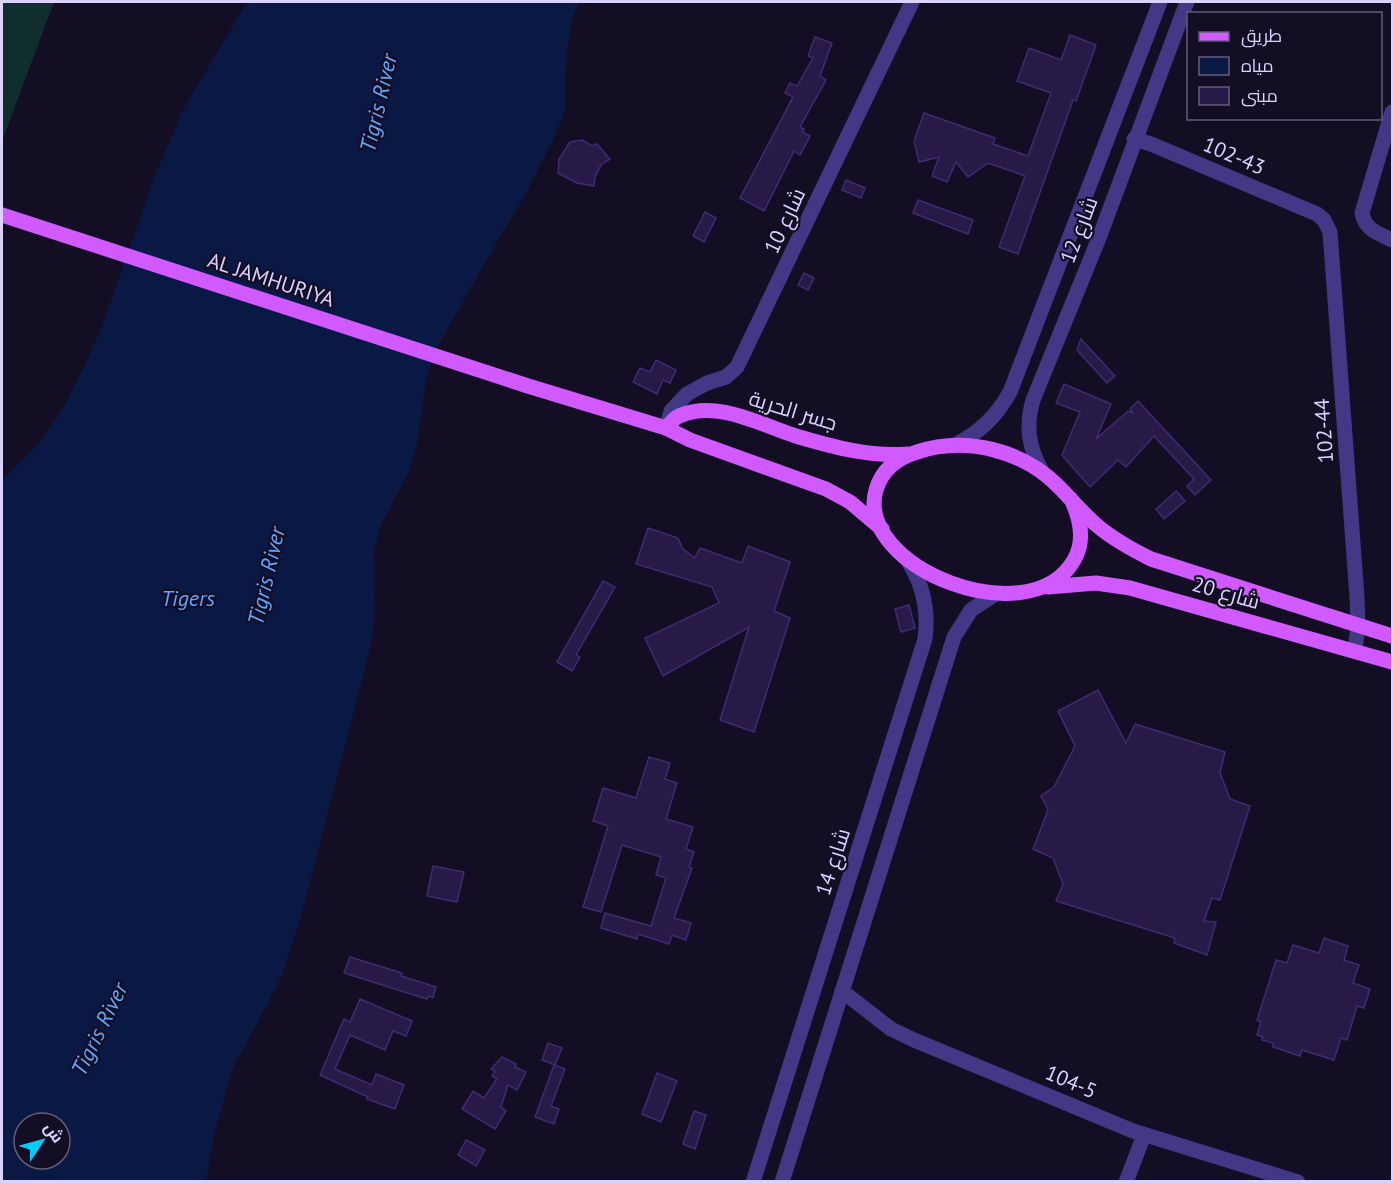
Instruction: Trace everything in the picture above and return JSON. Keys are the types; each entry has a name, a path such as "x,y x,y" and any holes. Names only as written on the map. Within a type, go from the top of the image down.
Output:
{"main road":[{"name":"AL JAMHURIYA","path":"2,214 528,386 666,428"},
{"name":"جسر الحرية","path":"666,428 678,416 698,412 719,412 746,418 796,436 856,451 884,454 912,453"},
{"path":"666,428 690,440 826,489 856,506 882,530 904,556 936,577 956,585 997,593 1031,591 1045,587 1058,580 1069,569 1076,556 1081,527 1071,500 1043,473 1010,454 982,447 955,445 933,447 912,453 891,464 878,483 874,495 874,507 882,530"},
{"name":"شارع 20","path":"1071,500 1099,528 1151,559 1392,636"},
{"name":"شارع 20","path":"1045,587 1096,583 1130,588 1392,662"}],"street":[{"name":"شارع 10","path":"666,428 671,411 687,394 707,383 726,377 737,367 912,2"},
{"name":"شارع 12","path":"955,445 987,424 1010,392 1160,2"},
{"name":"شارع 12","path":"1043,473 1033,454 1028,432 1033,400 1099,238 1186,2"},
{"path":"1392,112 1362,213 1369,229 1392,240"},
{"name":"102-43","path":"1134,139 1151,144 1317,214"},
{"name":"102-44","path":"1317,214 1324,220 1330,232 1358,625 1355,651"},
{"name":"شارع 14","path":"753,1182 925,639 924,595 916,574 904,556"},
{"path":"782,1182 954,636 971,610 997,593"},
{"name":"104-5","path":"842,991 902,1035 1144,1135 1298,1182"},
{"path":"1126,1182 1144,1135"}],"green space":[{"path":"2,2 54,2 2,141"}],"water":[{"name":"Tigers","path":"247,2 579,2 571,21 565,73 565,110 555,136 525,196 440,342 426,380 417,444 409,471 380,527 374,552 375,612 372,641 302,913 282,976 232,1070 213,1139 206,1181 2,1182 2,480 36,446 62,410 85,365 103,324 154,178 184,108"}],"building":[{"path":"1070,35 1096,45 1076,101 1073,100 1018,254 999,247 1025,176 988,163 968,177 956,162 947,182 932,176 939,157 919,162 914,141 924,113 995,138 993,144 1028,156 1051,93 1017,81 1029,48 1061,60"},
{"path":"815,37 832,43 820,76 826,80 800,127 804,129 802,132 810,136 800,155 794,151 764,211 740,198 793,97 785,93 790,83 797,86 813,58 808,56"},
{"path":"582,140 592,146 597,144 610,159 601,165 595,177 594,186 577,183 558,173 559,159 570,142"},
{"path":"846,180 865,188 861,198 842,190"},
{"path":"918,200 973,220 968,234 913,213"},
{"path":"705,212 716,218 704,242 693,236"},
{"path":"804,273 814,278 808,290 798,285"},
{"path":"1081,339 1115,376 1107,383 1077,350"},
{"path":"656,360 676,370 670,383 663,380 657,394 633,382 640,368 650,372"},
{"path":"1064,384 1111,404 1096,439 1128,411 1133,413 1130,409 1138,401 1211,480 1195,495 1187,486 1194,479 1154,436 1126,467 1118,460 1090,487 1062,455 1080,412 1056,403"},
{"path":"1176,491 1185,501 1164,519 1156,509"},
{"path":"648,528 678,538 683,549 695,558 700,548 742,563 748,546 790,562 774,611 790,618 754,732 720,720 749,627 663,676 645,638 719,603 712,587 636,564"},
{"path":"603,581 615,587 576,655 580,657 572,671 557,662"},
{"path":"909,605 915,628 901,632 895,609"},
{"path":"1098,690 1126,743 1135,724 1225,752 1220,773 1230,799 1250,806 1220,900 1212,898 1204,921 1216,922 1207,955 1174,943 1175,938 1056,901 1063,884 1053,858 1033,849 1048,810 1041,796 1054,787 1075,746 1058,711"},
{"path":"649,757 670,763 665,779 677,783 666,819 693,827 686,849 694,852 689,867 692,868 674,918 691,923 686,940 672,935 669,944 638,934 637,939 601,928 605,913 651,926 666,878 656,875 661,857 622,845 601,912 583,907 608,826 593,821 603,788 636,798"},
{"path":"433,866 464,872 457,902 427,896"},
{"path":"1324,938 1348,946 1344,960 1359,965 1353,983 1370,989 1364,1008 1357,1006 1347,1040 1341,1038 1334,1060 1302,1050 1300,1056 1273,1047 1273,1043 1262,1040 1263,1037 1257,1035 1261,1022 1257,1020 1276,960 1287,963 1293,945 1319,953"},
{"path":"350,957 402,973 401,976 436,987 433,998 428,996 427,999 344,973"},
{"path":"360,999 412,1021 406,1036 393,1031 385,1050 350,1035 335,1069 372,1085 376,1074 404,1085 395,1109 367,1099 368,1097 320,1075 344,1019 350,1022"},
{"path":"548,1043 562,1048 555,1065 542,1060"},
{"path":"502,1057 526,1072 517,1090 508,1085 501,1107 506,1111 495,1129 462,1109 473,1091 484,1098 497,1079 492,1076 495,1071 491,1069"},
{"path":"554,1065 565,1069 551,1106 559,1109 554,1124 535,1117"},
{"path":"657,1073 677,1081 661,1122 642,1114"},
{"path":"694,1111 706,1115 695,1149 683,1144"},
{"path":"466,1140 485,1150 476,1166 458,1155"}],"water label":[{"name":"Tigris River","path":"378,103"},
{"name":"Tigris River","path":"266,576"},
{"name":"Tigris River","path":"99,1029"}]}
